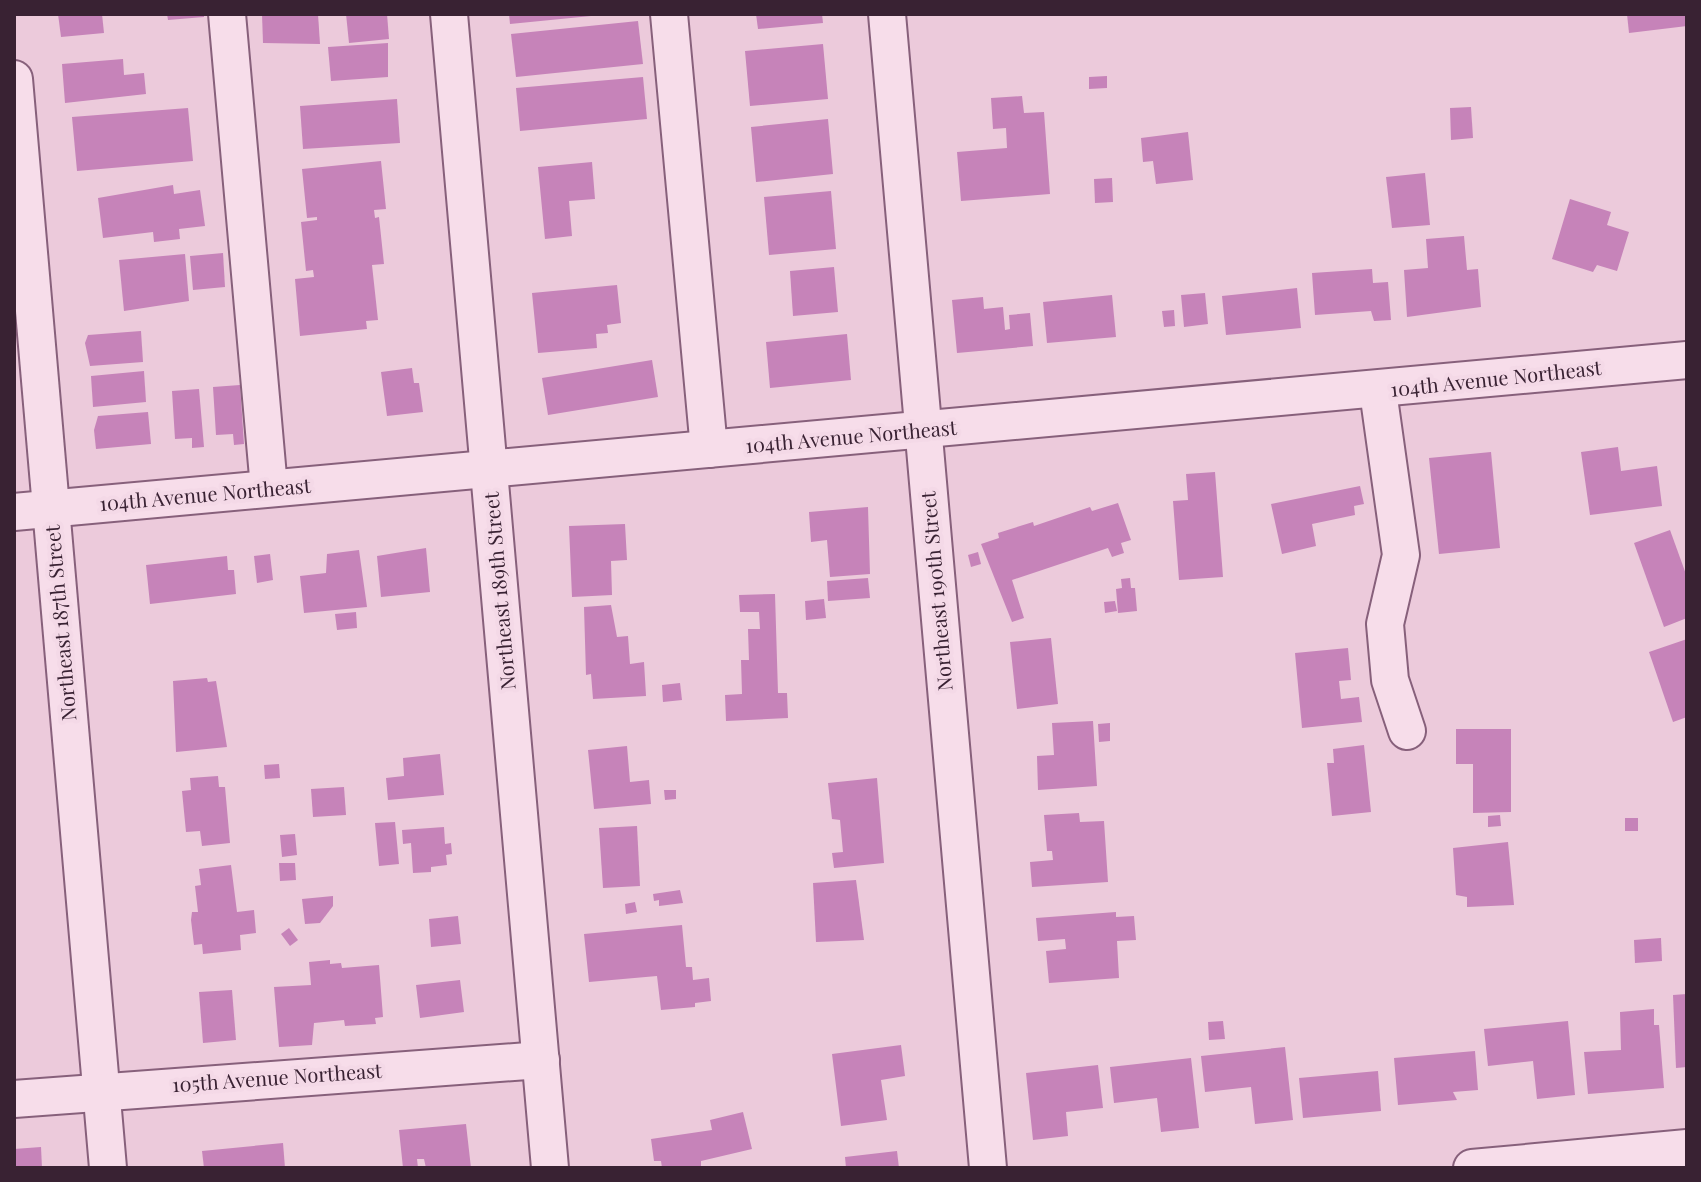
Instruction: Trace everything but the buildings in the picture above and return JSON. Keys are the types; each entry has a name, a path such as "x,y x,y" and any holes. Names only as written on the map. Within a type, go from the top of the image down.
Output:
{"street":[{"path":"227,14 269,488"},
{"name":"Northeast 189th Street","path":"449,14 550,1168"},
{"path":"669,14 709,449"},
{"name":"Northeast 190th Street","path":"887,14 988,1168"},
{"name":"Northeast 187th Street","path":"14,79 108,1168"},
{"name":"104th Avenue Northeast","path":"14,512 1378,391 1687,360"},
{"path":"1378,391 1401,555 1385,624 1390,680 1407,731"},
{"name":"105th Avenue Northeast","path":"14,1099 541,1060"},
{"path":"1472,1168 1687,1148"}]}
